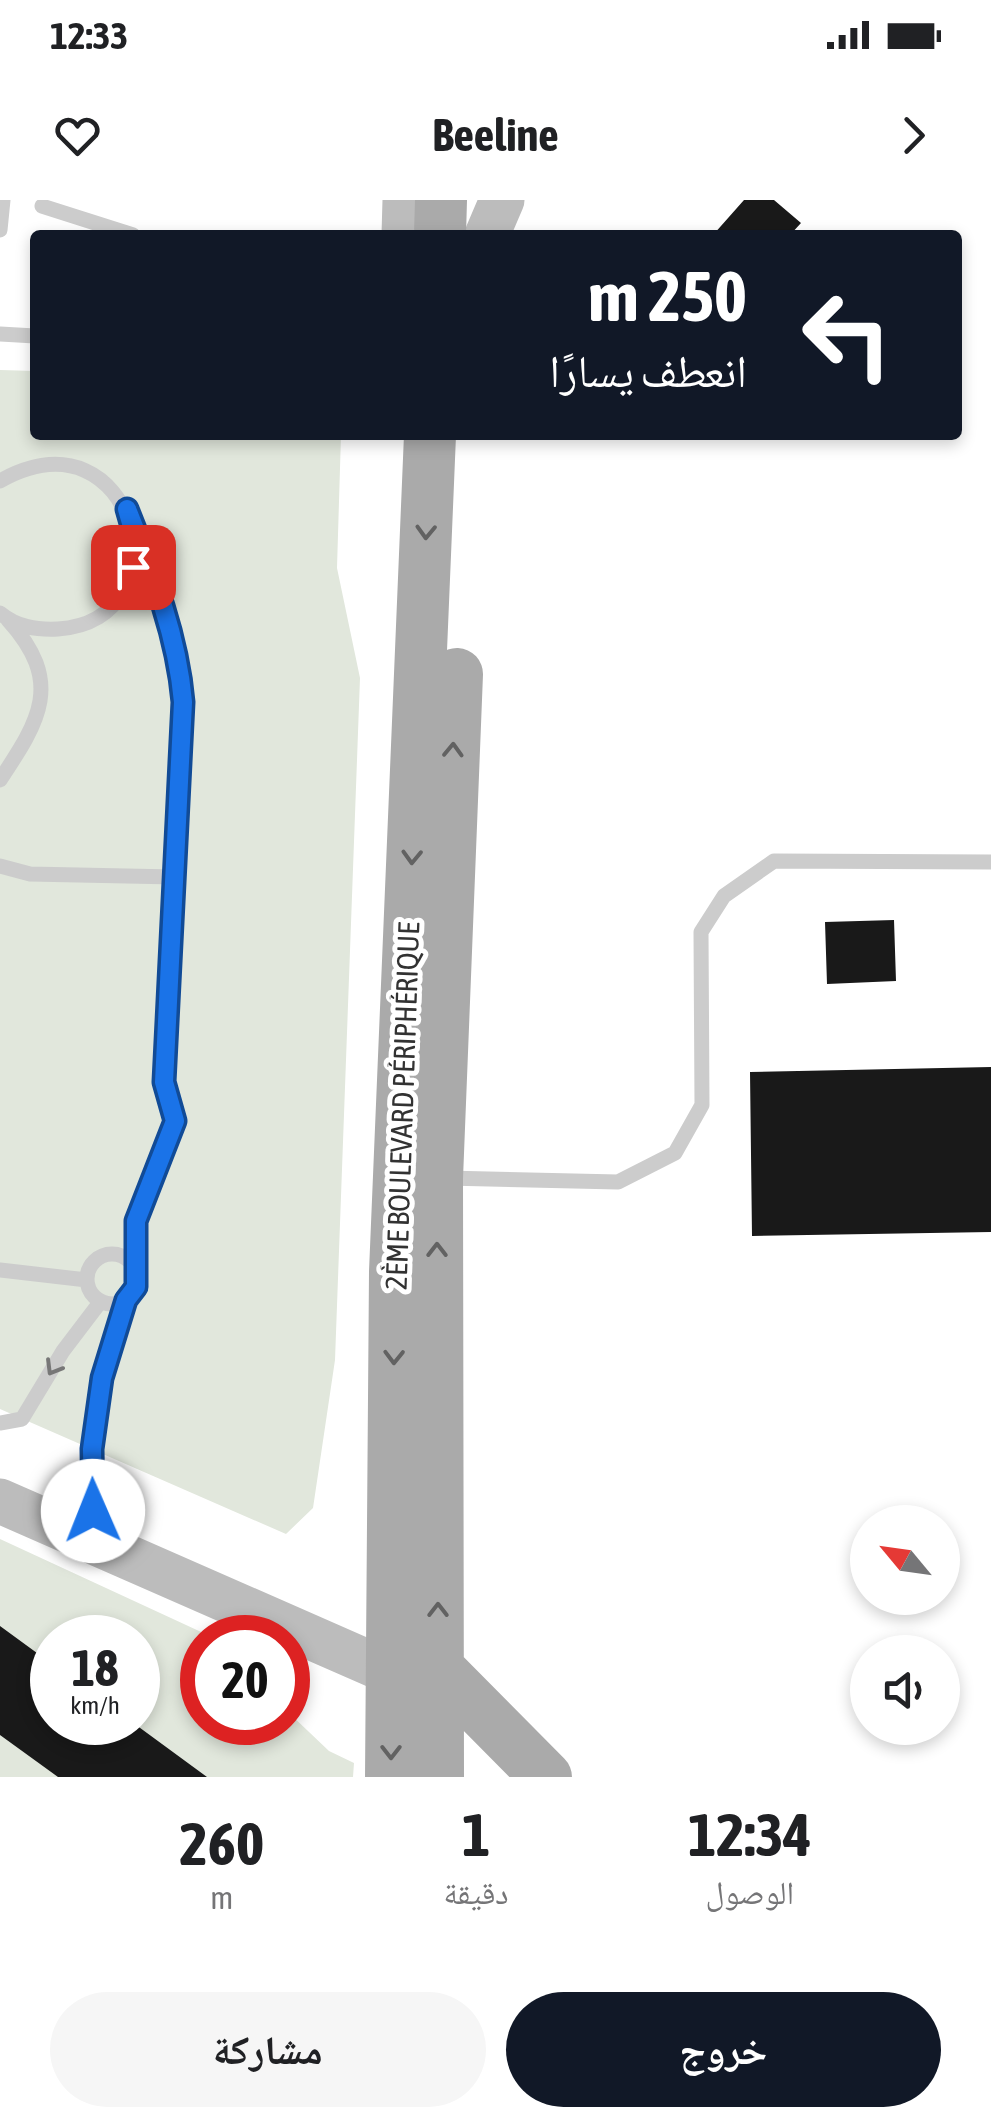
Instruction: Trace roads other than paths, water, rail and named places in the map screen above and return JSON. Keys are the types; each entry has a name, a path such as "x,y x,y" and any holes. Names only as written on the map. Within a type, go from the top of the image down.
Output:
{"main road":[{"path":"440,230 441,200"},
{"path":"474,230 475,200"},
{"name":"2ÈME BOULEVARD PÉRIPHÉRIQUE","path":"391,1777 415,1670 466,440"},
{"name":"2ÈME BOULEVARD PÉRIPHÉRIQUE","path":"423,448 395,1272 415,1670 438,1777"},
{"path":"415,1670 546,1777"}],"street":[{"path":"404,230 405,200"},
{"path":"489,230 502,200"},
{"path":"0,1501 415,1670"}],"lane":[{"path":"0,230 3,200"},
{"path":"42,206 117,230"},
{"path":"0,334 30,336"},
{"path":"0,477 56,463 85,470 109,486 127,509 160,588 180,670 183,702 164,1082 175,1121 136,1221 136,1287 126,1300 102,1378 92,1449 94,1542"},
{"path":"3,617 37,630 75,628 102,615 122,594 133,567 135,537 127,509"},
{"path":"0,780 36,726 41,700 39,672 30,646 3,617"},
{"path":"436,1178 618,1182 675,1153 702,1105 701,932 724,896 774,861 991,862"},
{"path":"0,866 30,874 175,878"},
{"path":"101,1302 87,1280 92,1264 107,1254 124,1256 136,1270"},
{"path":"0,1270 87,1280"},
{"path":"0,1424 22,1418 62,1351 101,1302 126,1300"}]}
